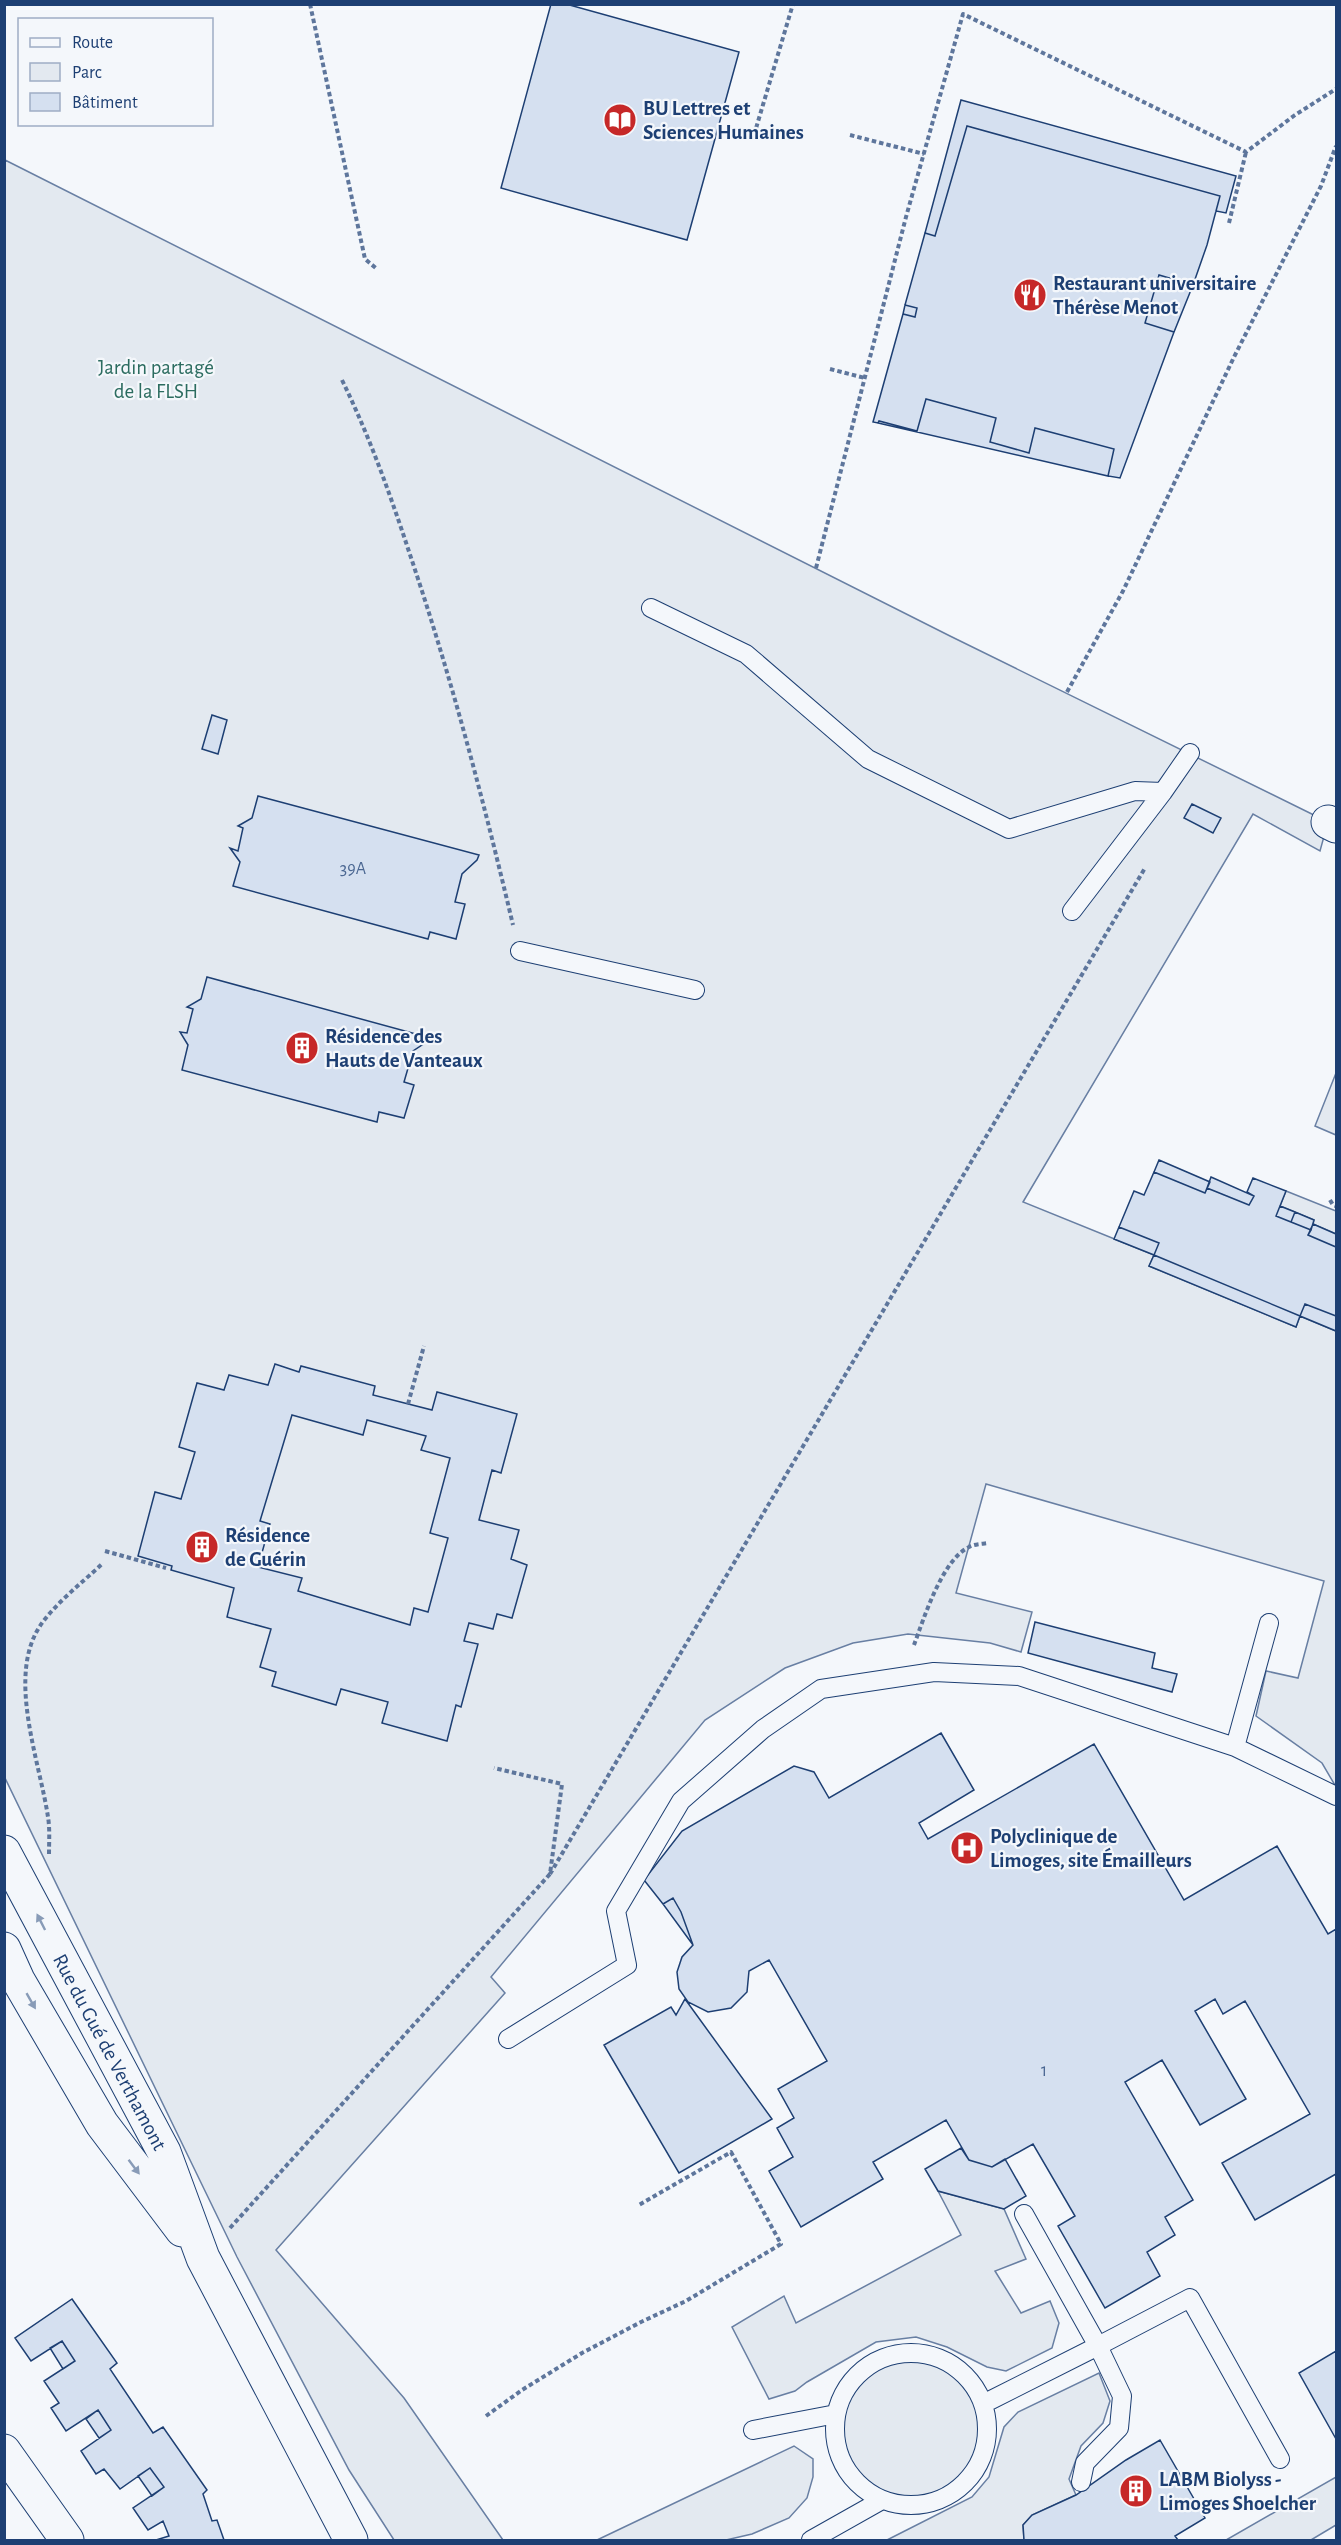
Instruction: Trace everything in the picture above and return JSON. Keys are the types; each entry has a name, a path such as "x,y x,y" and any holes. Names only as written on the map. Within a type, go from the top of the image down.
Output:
{"main road":[{"name":"Rue du Gué de Verthamont","path":"4,1852 164,2152 203,2258 351,2541"},
{"name":"Rue du Gué de Verthamont","path":"4,1949 18,1980 102,2124 203,2258"},
{"path":"4,2451 67,2541"}],"lane":[{"path":"651,608 746,654 868,759 1009,829 1135,791 1162,792"},
{"path":"1072,911 1190,753"},
{"path":"520,951 695,990"},
{"path":"1235,1747 1269,1623"},
{"path":"508,2040 627,1965 616,1911 681,1801 763,1729 821,1689 934,1672 1019,1676 1235,1747 1336,1796"},
{"path":"1024,2214 1098,2346 1122,2396 1119,2428 1085,2463 1081,2482"},
{"path":"983,2404 1190,2298 1280,2459"},
{"path":"903,2352 928,2354 951,2363 971,2381 983,2404 987,2424 986,2444 978,2463 967,2480 951,2493 933,2502 907,2505 882,2500 859,2485 843,2464 835,2439 836,2414 860,2372 880,2359 903,2352"},
{"path":"753,2430 836,2414"},
{"path":"810,2541 882,2500"}],"path":[{"path":"310,4 365,259 377,269"},
{"path":"754,135 793,4"},
{"path":"816,568 963,14 1246,152"},
{"path":"1229,223 1246,152 1295,115 1336,89"},
{"path":"850,135 924,154"},
{"path":"1067,692 1123,591 1234,357 1321,186 1336,146"},
{"path":"830,369 865,378"},
{"path":"342,380 369,435 398,512 440,645 482,789 520,951"},
{"path":"203,2258 550,1874 1147,866"},
{"path":"1330,1200 1336,1206"},
{"path":"408,1404 424,1346"},
{"path":"902,1677 924,1618 949,1564 969,1547 988,1543"},
{"path":"105,1551 166,1568"},
{"path":"48,1866 49,1820 26,1704 26,1666 34,1637 47,1618 102,1564"},
{"path":"494,1768 562,1784 550,1874"},
{"path":"486,2416 522,2390 582,2353 686,2301 781,2244 731,2152 639,2205"}],"green space":[{"name":"Jardin partagé de la FLSH","path":"5,160 950,636 1328,822 1320,851 1253,814 1023,1202 1154,1255 1149,1266 1296,1327 1300,1316 1336,1331 1336,1787 1322,1763 1256,1716 1266,1671 1298,1678 1324,1581 986,1484 956,1593 1032,1612 1021,1652 990,1643 908,1634 853,1643 785,1668 705,1720 491,1977 505,1993 276,2250 404,2398 503,2540 394,2540 349,2470 237,2257 5,1778"},
{"path":"1336,1073 1336,1135 1315,1126"},
{"path":"1286,1191 1336,1211 1336,1234 1313,1224 1314,1220 1280,1206"},
{"path":"938,2191 1004,2209 1026,2259 995,2271 1021,2313 1050,2301 1059,2323 1052,2348 1006,2371 987,2367 947,2347 916,2337 876,2342 795,2391 769,2399 732,2327 784,2296 796,2323 961,2235"},
{"path":"911,2353 940,2359 965,2375 981,2400 987,2429 981,2458 965,2483 940,2499 911,2505 882,2499 857,2483 841,2458 835,2429 841,2400 857,2375 882,2359"},
{"path":"1099,2373 1110,2401 1103,2423 1081,2446 1069,2479 1076,2495 1032,2515 1023,2525 1024,2540 887,2540 972,2497 989,2477 1004,2427 1018,2412"},
{"path":"794,2446 813,2459 813,2477 807,2498 789,2518 752,2534 726,2540 597,2540"},
{"path":"1336,2477 1336,2525 1311,2540 1226,2540"}],"building":[{"name":"BU Lettres et Sciences Humaines","path":"551,4 566,4 739,52 687,240 501,188"},
{"path":"961,100 1236,176 1226,213 1216,211 1220,196 967,126 935,236 925,233"},
{"name":"Restaurant universitaire Thérèse Menot","path":"967,126 1220,196 1193,285 1159,275 1145,323 1174,332 1120,478 1108,476 1114,449 1035,428 1029,453 990,442 996,418 926,399 917,431 879,421 878,423 873,422 903,314 915,317 917,308 905,305 925,233 935,236"},
{"path":"1159,275 1193,285 1174,332 1145,323"},
{"path":"905,305 917,308 915,317 903,314"},
{"path":"926,399 996,418 990,442 1029,453 1035,428 1114,449 1108,476 878,423 879,421 917,431"},
{"path":"212,715 227,720 218,754 202,749"},
{"path":"258,796 479,855 477,860 462,874 455,902 465,904 456,939 430,932 428,939 233,886 240,862 230,848 238,851 243,828 238,826 252,818"},
{"path":"1192,804 1221,818 1213,833 1184,818"},
{"name":"Résidence des Hauts de Vanteaux","path":"207,977 427,1037 425,1043 413,1051 404,1082 414,1085 404,1118 379,1112 377,1122 182,1070 188,1045 180,1032 187,1033 193,1009 187,1007 201,999"},
{"path":"1159,1160 1210,1182 1205,1193 1154,1172"},
{"path":"1154,1172 1205,1193 1207,1188 1249,1205 1254,1196 1247,1192 1253,1178 1286,1191 1276,1216 1311,1230 1308,1235 1336,1247 1336,1316 1305,1304 1300,1316 1154,1255 1159,1243 1119,1227 1134,1191 1144,1195"},
{"path":"1211,1177 1254,1196 1249,1205 1207,1188"},
{"path":"1280,1206 1295,1212 1291,1222 1276,1216"},
{"path":"1295,1212 1314,1220 1311,1230 1291,1222"},
{"path":"1313,1224 1336,1234 1336,1247 1308,1235"},
{"path":"1119,1227 1159,1243 1154,1255 1114,1239"},
{"path":"1154,1255 1300,1316 1296,1327 1149,1266"},
{"path":"1305,1304 1336,1316 1336,1331 1300,1316"},
{"name":"Résidence de Guérin","path":"275,1364 299,1372 301,1366 375,1386 373,1395 432,1410 437,1392 517,1414 501,1473 492,1470 479,1520 519,1530 511,1559 527,1565 512,1618 497,1614 493,1629 469,1623 464,1641 478,1644 461,1707 456,1705 447,1741 382,1723 388,1702 341,1689 336,1705 272,1686 276,1672 260,1667 271,1629 227,1617 234,1588 171,1570 172,1566 138,1556 155,1492 181,1499 195,1452 179,1447 197,1383 224,1390 229,1375 268,1385","holes":["292,1415 363,1435 367,1420 426,1436 421,1450 450,1458 430,1533 448,1538 428,1612 414,1608 410,1625 298,1591 302,1578 258,1567 270,1524 260,1521"]},
{"path":"1035,1622 1155,1653 1152,1668 1177,1674 1172,1692 1028,1653"},
{"path":"941,1733 974,1790 919,1823 928,1839 1094,1744 1184,1900 1277,1846 1328,1934 1336,1929 1336,2174 1255,2220 1222,2163 1310,2114 1245,2001 1223,2014 1215,1999 1195,2011 1246,2099 1200,2125 1162,2060 1125,2082 1193,2200 1165,2217 1175,2235 1147,2252 1160,2276 1105,2308 1058,2226 1075,2216 1033,2144 992,2167 969,2160 946,2120 873,2162 883,2179 801,2227 769,2171 793,2157 777,2128 794,2118 778,2089 827,2061 769,1960 749,1971 747,1992 731,2008 708,2012 688,2002 679,1989 677,1972 682,1957 693,1945 681,1912 673,1898 663,1904 644,1880 682,1831 794,1766 814,1772 829,1798"},
{"path":"673,1898 681,1912 693,1945 663,1904"},
{"path":"685,1999 772,2119 679,2173 604,2045 671,2007 676,2015"},
{"path":"961,2148 969,2160 992,2167 1005,2159 1026,2196 1004,2209 938,2191 925,2169"},
{"path":"72,2299 117,2363 110,2369 153,2433 163,2427 207,2490 203,2494 212,2521 217,2520 224,2540 156,2540 169,2536 163,2521 148,2530 133,2508 164,2487 150,2468 120,2489 104,2469 96,2474 81,2451 111,2430 98,2410 66,2431 51,2408 59,2403 44,2381 75,2361 62,2341 31,2361 15,2338"},
{"path":"62,2341 75,2361 63,2369 50,2348"},
{"path":"1336,2351 1336,2439 1299,2373"},
{"path":"98,2410 111,2430 99,2438 86,2419"},
{"name":"LABM Biolyss - Limoges Shoelcher","path":"1160,2440 1205,2518 1175,2536 1178,2540 1024,2540 1023,2525 1032,2515 1076,2495 1126,2460"},
{"path":"150,2468 164,2487 152,2496 138,2476"}],"place":[{"name":"BU Lettres et Sciences Humaines","path":"620,120"},
{"name":"Restaurant universitaire Thérèse Menot","path":"1030,295"},
{"name":"Résidence des Hauts de Vanteaux","path":"302,1048"},
{"name":"Résidence de Guérin","path":"202,1547"},
{"name":"Polyclinique de Limoges, site Émailleurs","path":"967,1848"},
{"name":"LABM Biolyss - Limoges Shoelcher","path":"1136,2491"}]}
